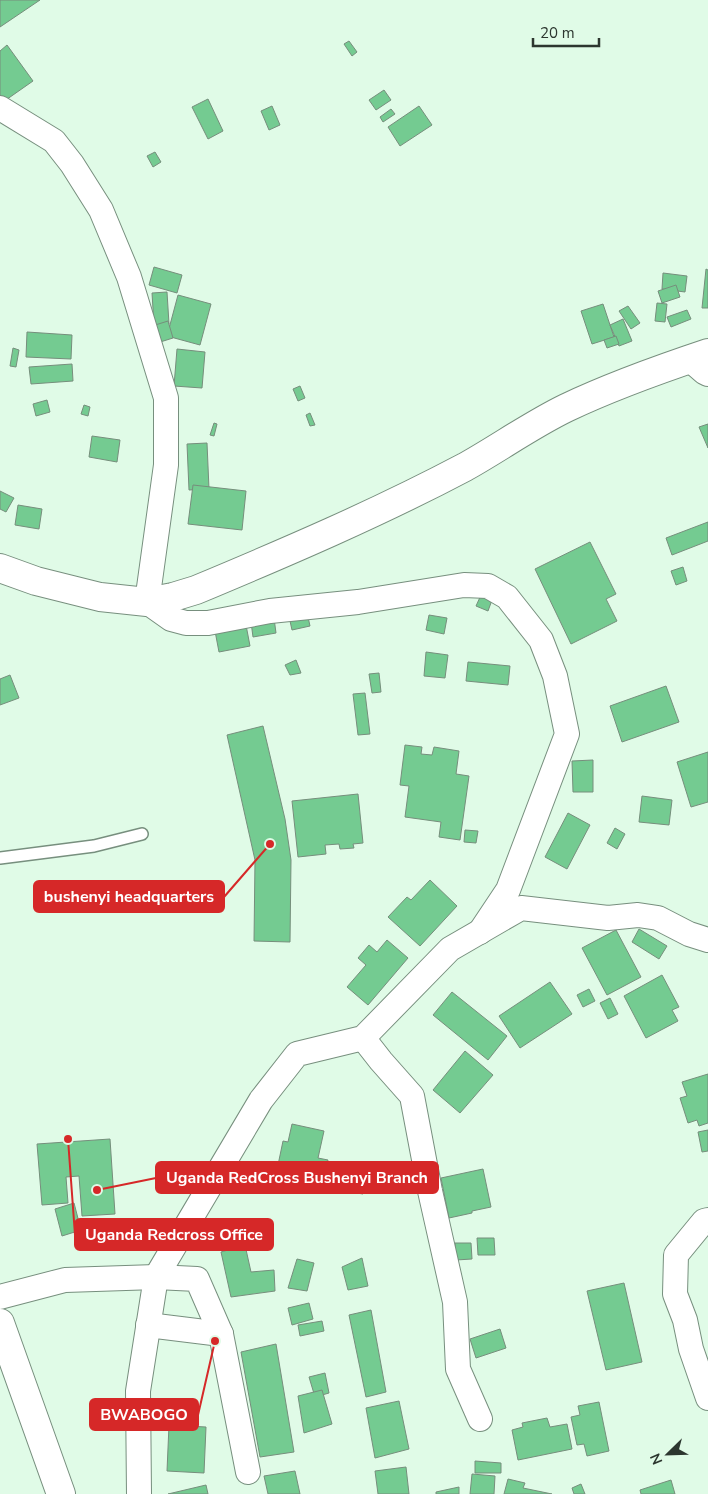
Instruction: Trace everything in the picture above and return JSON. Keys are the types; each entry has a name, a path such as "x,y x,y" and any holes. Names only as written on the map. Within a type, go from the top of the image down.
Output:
{"main road":[{"path":"0,568 36,581 100,596 147,602 173,597 196,590 347,525 466,466 514,436 566,408 644,374 702,362"},
{"path":"0,1323 61,1494"}],"street":[{"path":"0,108 54,141 72,164 101,210 129,276 166,398 166,465 147,602 171,619 186,623 208,623 270,611 358,602 464,585 488,586 507,597 541,640 555,676 567,734 508,890 480,932"},
{"path":"139,1494 138,1391 156,1277 261,1100 297,1054 363,1038 450,950 521,908 608,918 638,914 658,918 689,934 708,940"},
{"path":"363,1038 381,1062 412,1096 430,1191 455,1302 458,1369 480,1419"},
{"path":"708,1220 704,1221 676,1255 675,1294 685,1320 691,1349 708,1398"},
{"path":"0,1297 65,1280 156,1277 197,1279 221,1334 248,1472"},
{"path":"148,1326 221,1334"}],"lane":[{"path":"0,858 94,846 142,834"}],"building":[{"path":"0,0 40,0 0,27"},
{"path":"349,41 357,52 352,56 344,44"},
{"path":"7,45 33,81 3,102 0,98 0,51"},
{"path":"384,90 391,100 376,110 369,100"},
{"path":"208,99 223,131 208,139 192,107"},
{"path":"272,106 280,125 269,130 261,111"},
{"path":"419,106 432,125 400,146 388,127"},
{"path":"391,109 395,114 383,122 380,117"},
{"path":"155,152 161,162 153,167 147,156"},
{"path":"154,267 182,275 177,293 149,285"},
{"path":"706,269 708,270 708,308 702,308"},
{"path":"663,273 687,276 685,292 662,289"},
{"path":"676,285 680,297 662,303 658,291"},
{"path":"167,292 169,324 154,325 152,293"},
{"path":"178,295 211,304 200,345 167,336"},
{"path":"657,303 667,304 665,322 655,321"},
{"path":"603,304 614,337 592,344 581,311"},
{"path":"628,306 640,323 631,329 619,311"},
{"path":"687,310 691,319 671,327 667,317"},
{"path":"623,319 632,341 619,346 610,325"},
{"path":"168,321 173,338 157,343 152,326"},
{"path":"27,332 72,335 71,359 26,357"},
{"path":"616,336 619,344 607,348 604,340"},
{"path":"13,348 19,350 16,367 10,366"},
{"path":"177,349 205,352 202,388 174,386"},
{"path":"72,364 73,381 31,384 29,367"},
{"path":"300,386 305,398 298,401 293,389"},
{"path":"47,400 50,412 36,416 33,404"},
{"path":"84,405 90,407 88,416 81,414"},
{"path":"310,413 315,425 310,426 306,415"},
{"path":"214,423 217,424 214,436 210,435"},
{"path":"708,424 708,448 699,427"},
{"path":"92,436 120,440 117,462 89,457"},
{"path":"207,443 209,489 189,490 187,444"},
{"path":"193,485 246,491 242,530 188,524"},
{"path":"0,491 14,498 6,512 0,509"},
{"path":"18,505 42,509 39,529 15,525"},
{"path":"708,522 708,541 672,555 666,538"},
{"path":"590,542 616,594 606,599 617,621 571,644 535,569"},
{"path":"683,567 687,581 676,585 671,571"},
{"path":"481,595 492,600 488,611 476,606"},
{"path":"429,615 447,618 444,634 426,630"},
{"path":"308,617 310,626 292,630 290,621"},
{"path":"274,618 276,633 253,637 251,622"},
{"path":"246,625 250,646 219,652 215,631"},
{"path":"426,652 448,655 445,678 424,676"},
{"path":"296,660 301,673 290,675 285,665"},
{"path":"468,662 510,666 508,685 466,681"},
{"path":"379,673 381,692 372,693 369,674"},
{"path":"10,675 19,698 0,705 0,679"},
{"path":"666,686 679,722 622,742 610,706"},
{"path":"365,693 370,734 358,735 353,694"},
{"path":"263,726 285,819 291,860 290,942 254,941 255,860 227,735"},
{"path":"405,745 422,747 421,754 432,755 434,747 459,751 456,774 469,776 460,840 439,837 441,822 405,817 409,786 400,785"},
{"path":"708,752 708,802 691,807 677,762"},
{"path":"593,760 593,792 573,792 572,761"},
{"path":"358,794 363,843 353,844 354,848 340,849 339,844 325,845 326,854 298,857 292,801"},
{"path":"642,796 672,800 669,825 639,822"},
{"path":"568,813 590,825 567,869 545,857"},
{"path":"615,828 625,834 617,849 607,843"},
{"path":"465,830 478,831 476,843 464,842"},
{"path":"430,880 457,906 420,946 388,917 407,897 411,900"},
{"path":"639,929 667,946 659,959 632,942"},
{"path":"616,930 641,977 607,995 582,948"},
{"path":"387,940 408,958 368,1005 347,987 366,965 358,958 369,945 377,952"},
{"path":"662,975 679,1007 672,1010 678,1021 646,1038 624,996"},
{"path":"550,982 572,1014 520,1048 499,1016"},
{"path":"589,989 595,1001 583,1007 577,995"},
{"path":"452,992 507,1036 488,1060 433,1015"},
{"path":"610,998 618,1014 608,1019 600,1003"},
{"path":"465,1051 493,1075 460,1113 433,1090"},
{"path":"708,1074 708,1123 699,1126 697,1120 688,1123 680,1098 687,1096 682,1082"},
{"path":"292,1124 324,1131 318,1158 328,1160 323,1183 282,1175 284,1166 278,1165 283,1141 288,1142"},
{"path":"708,1130 708,1151 702,1152 698,1132"},
{"path":"110,1139 115,1214 82,1216 79,1176 66,1177 68,1203 42,1205 37,1144"},
{"path":"354,1163 371,1167 363,1194 345,1191"},
{"path":"483,1169 491,1207 449,1218 441,1178"},
{"path":"74,1203 81,1230 62,1236 55,1209"},
{"path":"477,1238 494,1238 495,1255 478,1255"},
{"path":"455,1243 471,1243 472,1259 456,1260"},
{"path":"245,1245 251,1272 274,1270 275,1291 231,1297 221,1252"},
{"path":"362,1258 368,1286 348,1290 342,1267"},
{"path":"297,1259 314,1263 307,1291 288,1288"},
{"path":"624,1283 642,1362 606,1370 587,1291"},
{"path":"309,1303 313,1319 292,1325 288,1308"},
{"path":"371,1310 386,1392 366,1397 349,1315"},
{"path":"322,1321 324,1331 300,1336 298,1325"},
{"path":"500,1329 506,1348 476,1358 470,1339"},
{"path":"276,1344 294,1452 260,1457 241,1352"},
{"path":"325,1373 329,1393 315,1397 309,1377"},
{"path":"322,1390 332,1424 304,1433 298,1396"},
{"path":"399,1401 409,1449 375,1458 366,1408"},
{"path":"599,1402 609,1451 587,1456 584,1444 577,1445 571,1417 580,1415 578,1406"},
{"path":"547,1418 550,1427 567,1424 572,1449 518,1460 512,1430 523,1427 522,1423"},
{"path":"169,1425 206,1427 204,1473 167,1471"},
{"path":"475,1461 501,1463 501,1473 475,1473"},
{"path":"406,1467 409,1494 378,1494 375,1471"},
{"path":"295,1471 300,1494 268,1494 264,1476"},
{"path":"472,1474 495,1476 494,1494 470,1494"},
{"path":"508,1479 525,1483 523,1488 552,1494 504,1494"},
{"path":"671,1480 675,1494 641,1494 640,1490"},
{"path":"581,1484 585,1494 574,1494 572,1488"},
{"path":"206,1485 208,1494 168,1494"},
{"path":"459,1487 459,1494 436,1494 436,1492"}],"place":[{"name":"bushenyi headquarters","path":"270,844"},
{"name":"Uganda Redcross Office","path":"68,1139"},
{"name":"Uganda RedCross Bushenyi Branch","path":"97,1190"},
{"name":"BWABOGO","path":"215,1341"}]}
